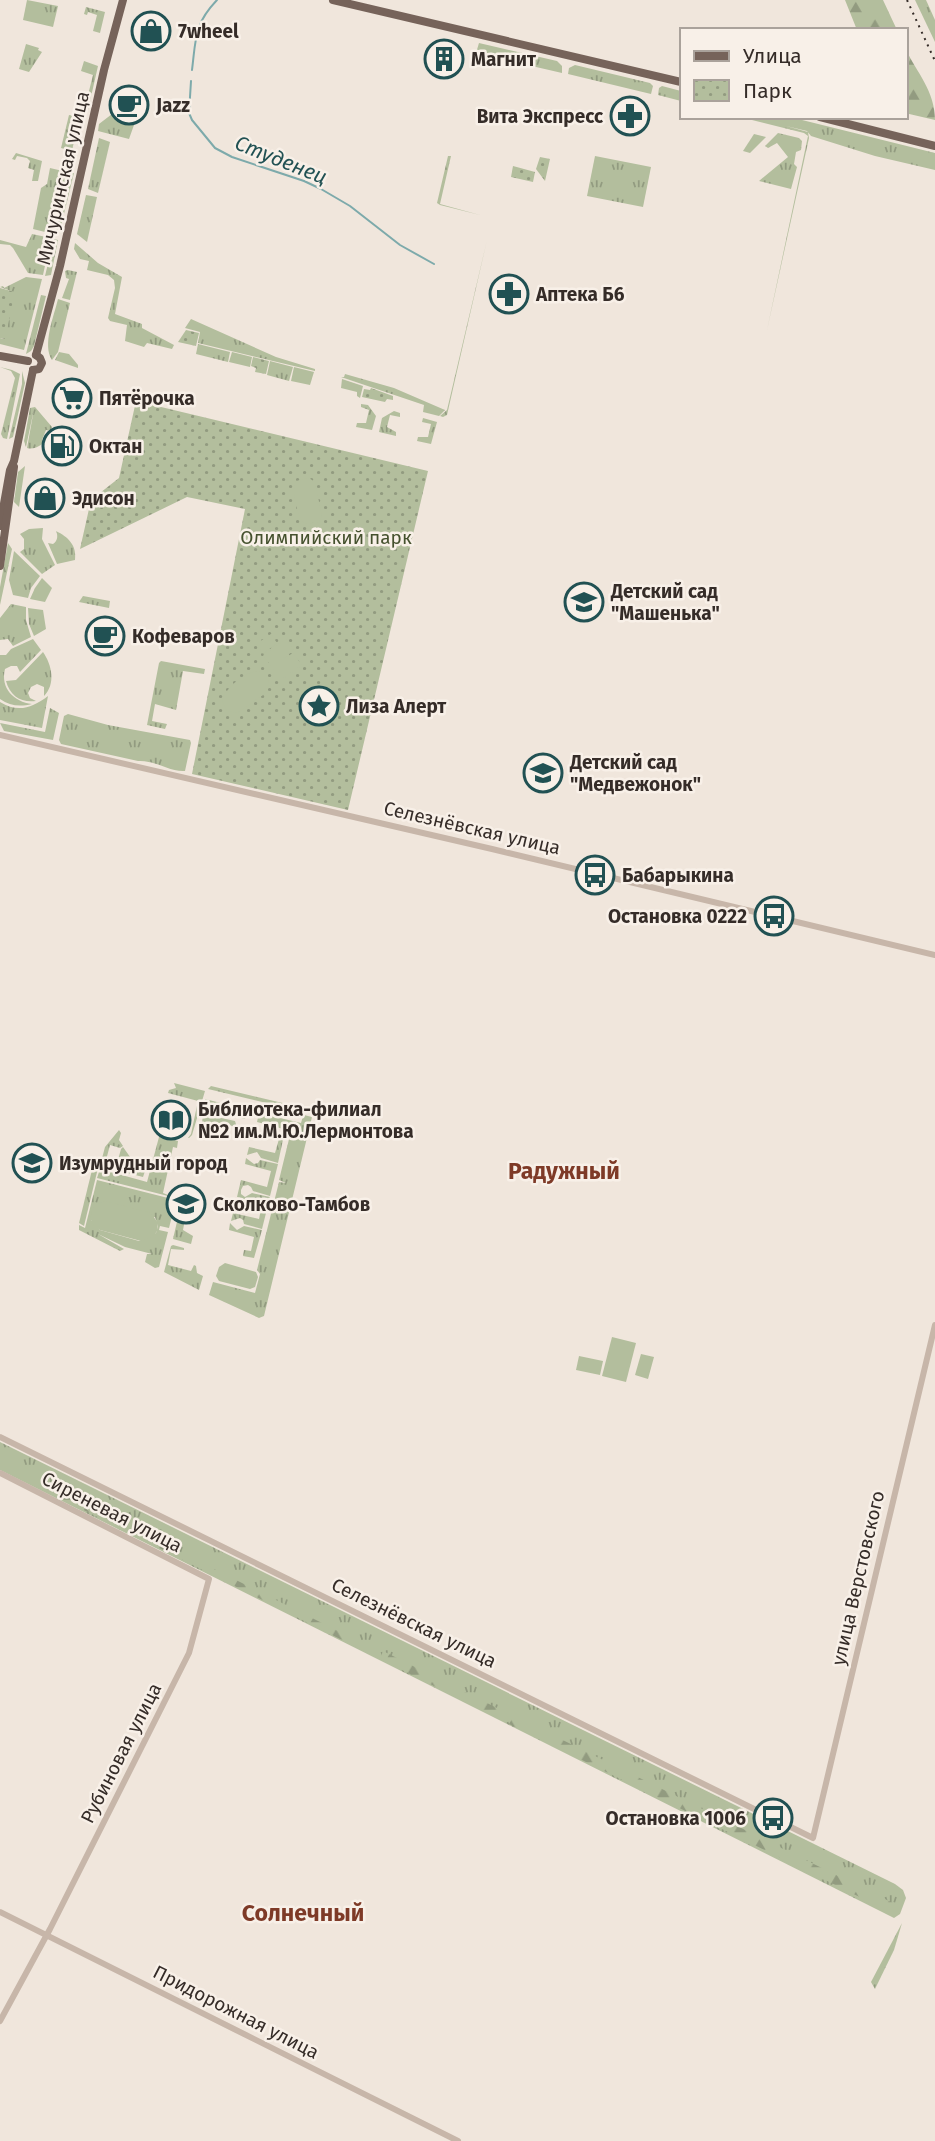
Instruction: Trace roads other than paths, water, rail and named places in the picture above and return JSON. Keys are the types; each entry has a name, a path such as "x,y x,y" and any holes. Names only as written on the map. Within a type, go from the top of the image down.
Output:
{"main road":[{"path":"333,0 680,82"},
{"name":"Мичуринская улица","path":"36,355 63,253 121,2"},
{"path":"828,119 935,146"},
{"path":"36,355 42,363 38,369 33,370 28,366 28,361 36,355"},
{"path":"0,356 28,361"},
{"path":"0,526 33,370"},
{"path":"0,566 15,473 14,461"}],"street":[{"name":"Селезнёвская улица","path":"0,735 453,839 935,956"},
{"name":"улица Верстовского","path":"813,1838 935,1325"},
{"name":"Селезнёвская улица","path":"0,1437 813,1838"},
{"name":"Сиреневая улица","path":"0,1473 209,1578"},
{"name":"Рубиновая улица","path":"0,2021 47,1935 189,1653 209,1578"},
{"name":"Придорожная улица","path":"0,1912 458,2141"}],"waterway":[{"name":"Студенец","path":"192,70 200,24 217,0"},
{"name":"Студенец","path":"191,81 189,113 215,148 232,157 321,189 350,206 400,245 434,264"}],"railway":[{"path":"907,0 935,61"}],"place":[{"name":"7wheel","path":"151,31"},
{"name":"Магнит","path":"444,59"},
{"name":"Jazz","path":"129,105"},
{"name":"Вита Экспресс","path":"630,116"},
{"name":"Аптека Б6","path":"509,294"},
{"name":"Пятёрочка","path":"72,398"},
{"name":"Октан","path":"62,446"},
{"name":"Эдисон","path":"45,498"},
{"name":"Детский сад \"Машенька\"","path":"584,602"},
{"name":"Кофеваров","path":"105,636"},
{"name":"Лиза Алерт","path":"319,706"},
{"name":"Детский сад \"Медвежонок\"","path":"543,773"},
{"name":"Бабарыкина","path":"595,875"},
{"name":"Остановка 0222","path":"774,916"},
{"name":"Библиотека-филиал №2 им.М.Ю.Лермонтова","path":"171,1120"},
{"name":"Изумрудный город","path":"32,1163"},
{"name":"Сколково-Тамбов","path":"186,1204"},
{"name":"Остановка 1006","path":"773,1818"}],"district":[{"name":"Радужный","path":"564,1171"},
{"name":"Солнечный","path":"303,1913"}],"park label":[{"name":"Олимпийский парк","path":"326,537"}]}
